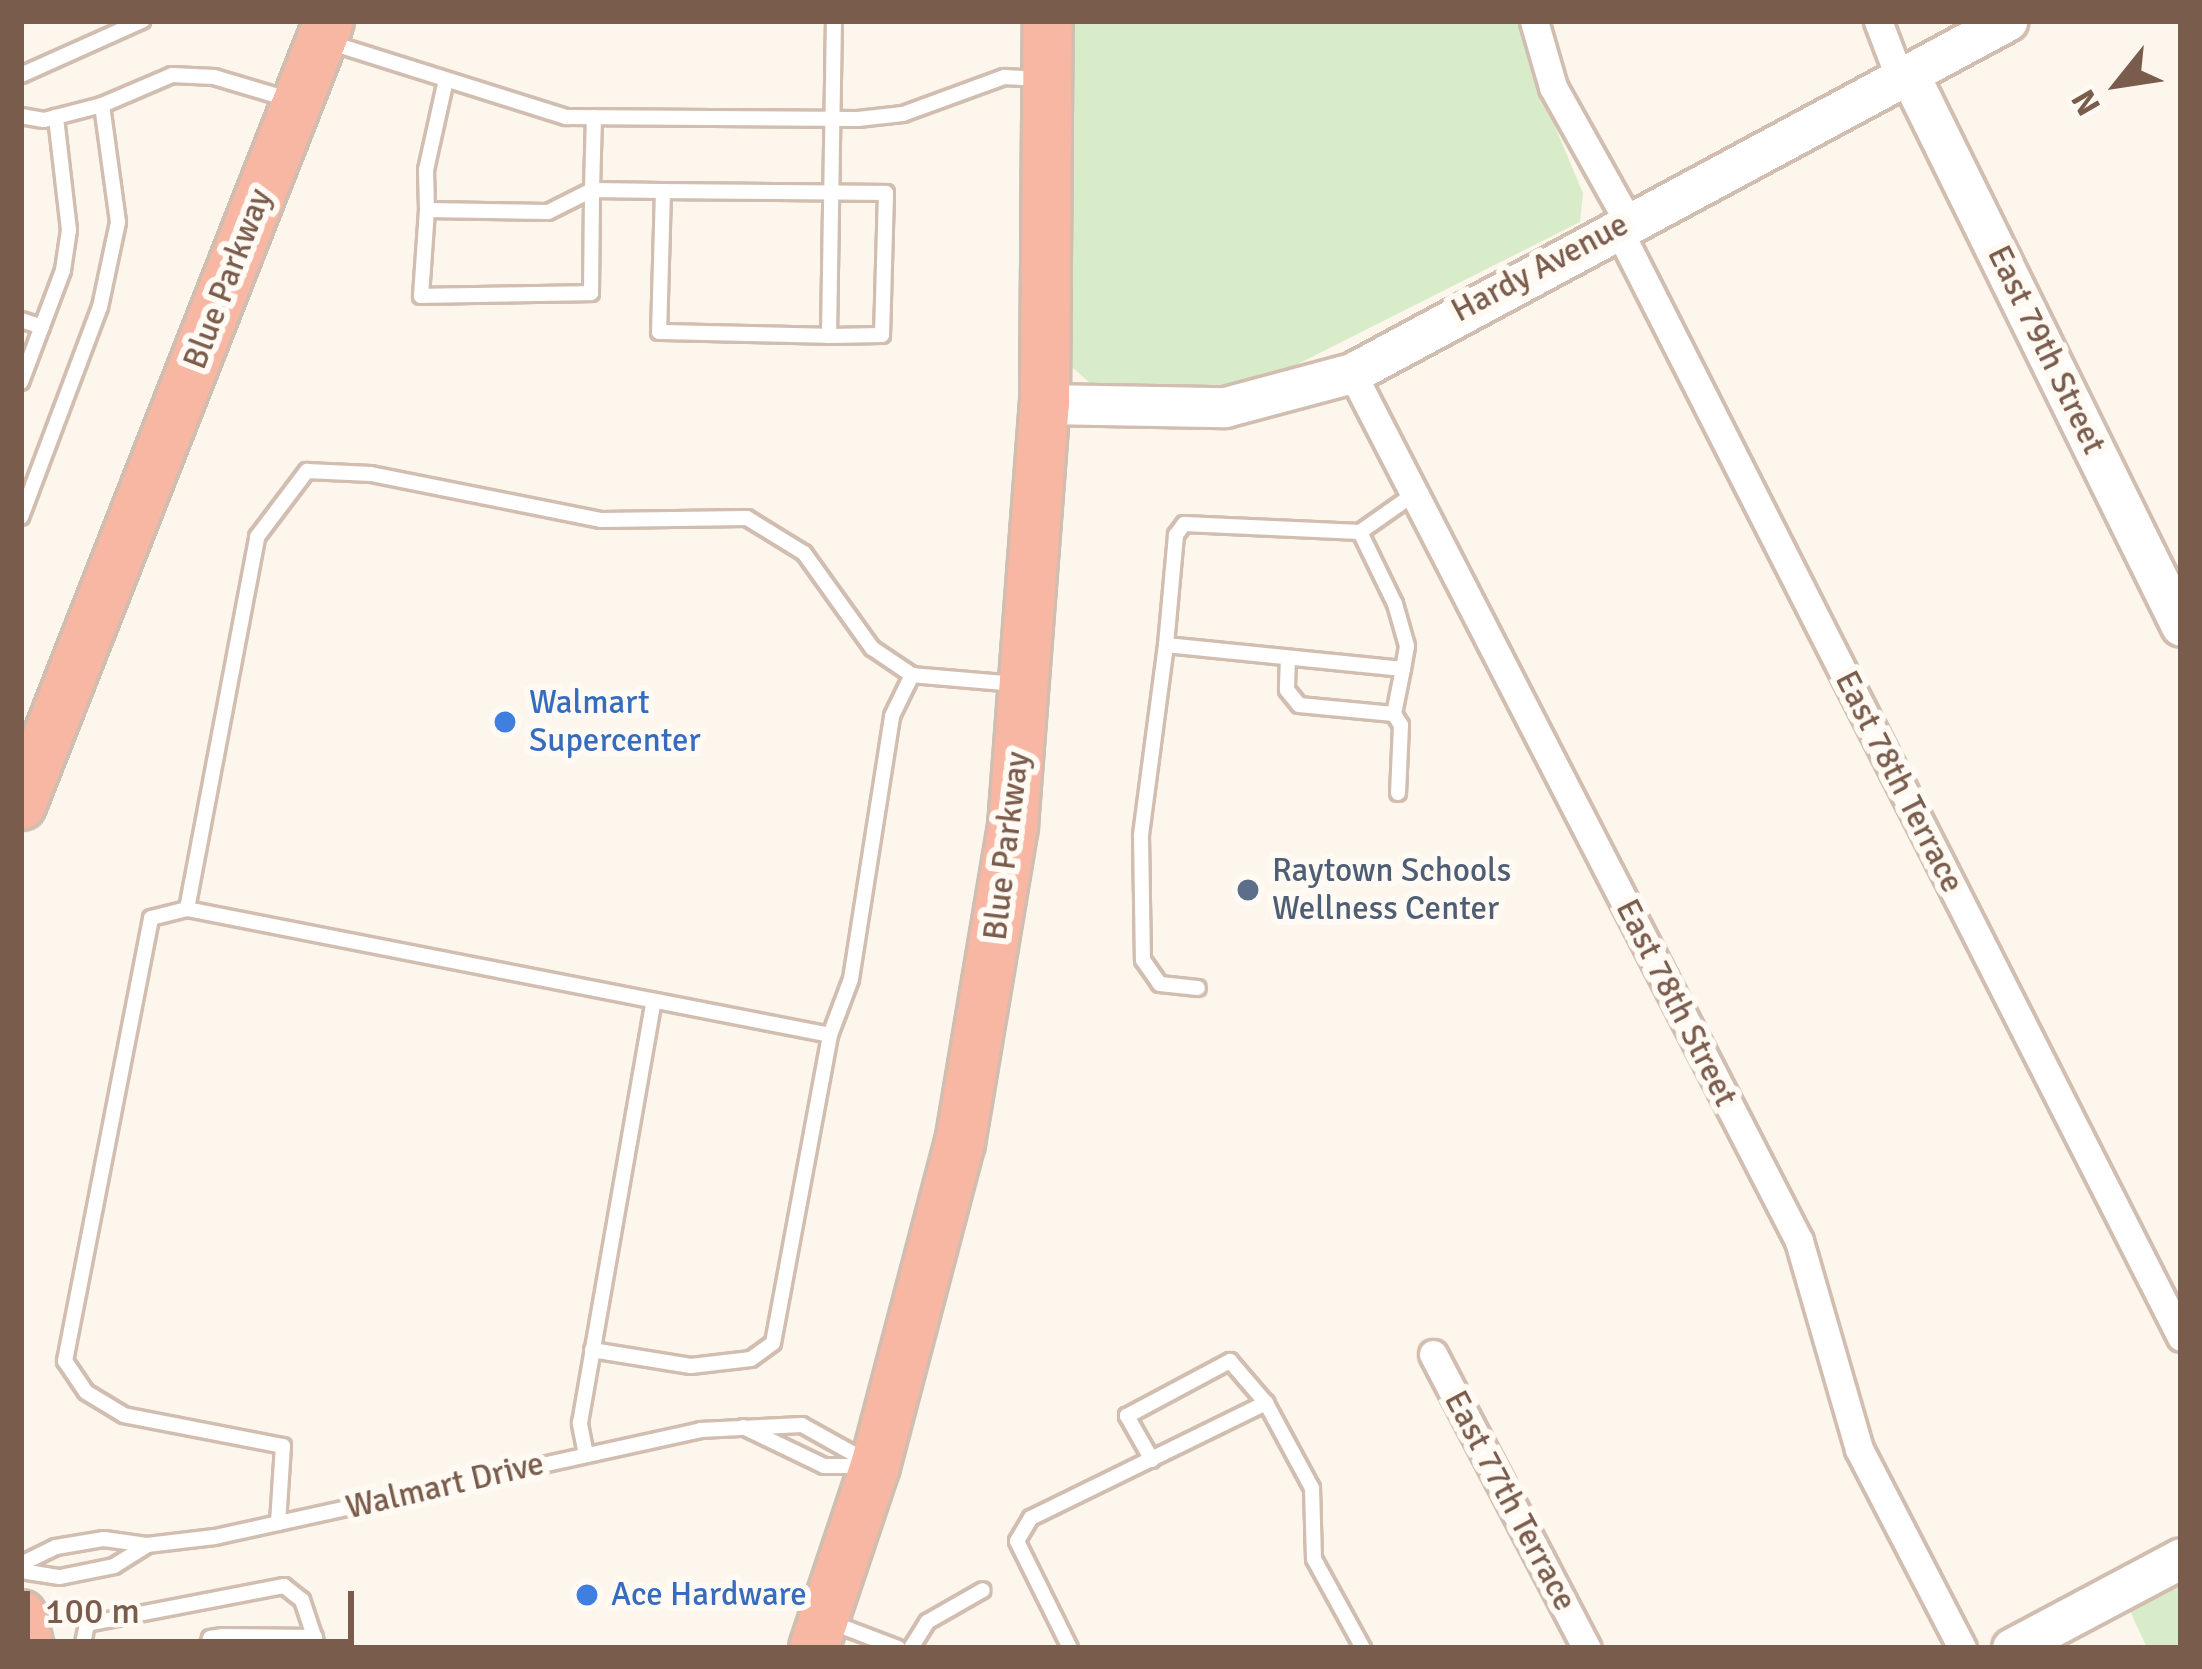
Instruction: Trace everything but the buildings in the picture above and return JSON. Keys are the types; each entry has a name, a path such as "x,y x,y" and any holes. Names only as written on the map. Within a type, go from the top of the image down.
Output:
{"highway":[{"name":"Blue Parkway","path":"819,1634 875,1466 960,1143 1010,848 1045,404 1048,21"},
{"name":"Blue Parkway","path":"23,796 326,30"},
{"path":"21,1615 28,1648"}],"street":[{"name":"East 78th Terrace","path":"1534,21 1553,87 2181,1336"},
{"name":"East 79th Street","path":"1878,21 2181,626"},
{"name":"Hardy Avenue","path":"1045,404 1225,407 1352,373 2007,21"},
{"name":"East 78th Street","path":"1352,373 1799,1241 1859,1448 1962,1648"},
{"name":"East 77th Terrace","path":"1433,1354 1587,1648"},
{"path":"2012,1648 2181,1558"}],"lane":[{"path":"21,75 142,21"},
{"path":"829,336 834,21"},
{"path":"326,30 445,84 594,118 903,114 1004,77 1048,80"},
{"path":"21,116 56,117 103,105 172,75 214,77 298,102"},
{"path":"445,84 426,170 421,296 591,293 594,118"},
{"path":"21,517 27,481 100,307 118,222 103,105"},
{"path":"21,382 69,230 56,117"},
{"path":"427,210 548,212 592,190 886,193 882,335 659,332 663,191"},
{"path":"21,320 42,327"},
{"path":"187,909 257,537 307,471 371,474 602,520 747,518 804,553 872,648 912,675 1026,685"},
{"path":"1198,988 1160,984 1143,960 1141,836 1176,536 1184,524 1360,532 1414,494"},
{"path":"1360,532 1395,604 1407,646 1394,714 1401,725 1398,793"},
{"path":"1166,645 1403,669"},
{"path":"1288,658 1287,690 1299,705 1394,714"},
{"path":"592,1350 691,1366 751,1359 773,1343 830,1035 851,979 881,757 912,675"},
{"path":"278,1523 283,1446 124,1415 86,1392 65,1361 143,932 164,910 187,909 830,1035"},
{"path":"586,1454 580,1423 652,1003"},
{"path":"1152,1460 1127,1416 1230,1361 1267,1403 1312,1488 1314,1558 1363,1648"},
{"path":"1070,1648 1017,1541 1031,1518 1267,1403"},
{"name":"Walmart Drive","path":"21,1568 56,1547 104,1539 147,1545 278,1523 586,1454 743,1427 802,1425 875,1466"},
{"path":"743,1427 824,1466 875,1466"},
{"name":"Walmart Drive","path":"21,1568 60,1576 114,1566 147,1545"},
{"path":"82,1648 87,1624 284,1586 295,1588 317,1642 223,1636 210,1638 207,1648"},
{"path":"911,1648 927,1622 982,1590"},
{"path":"819,1634 898,1648"}],"green space":[{"path":"1070,21 1524,21 1546,105 1583,193 1580,222 1284,371 1213,388 1120,392 1091,384 1065,361"},
{"path":"2181,1579 2181,1648 2147,1648 2129,1609"}],"place":[{"name":"Walmart Supercenter","path":"505,722"},
{"name":"Raytown Schools Wellness Center","path":"1248,890"},
{"name":"Ace Hardware","path":"587,1595"}]}
